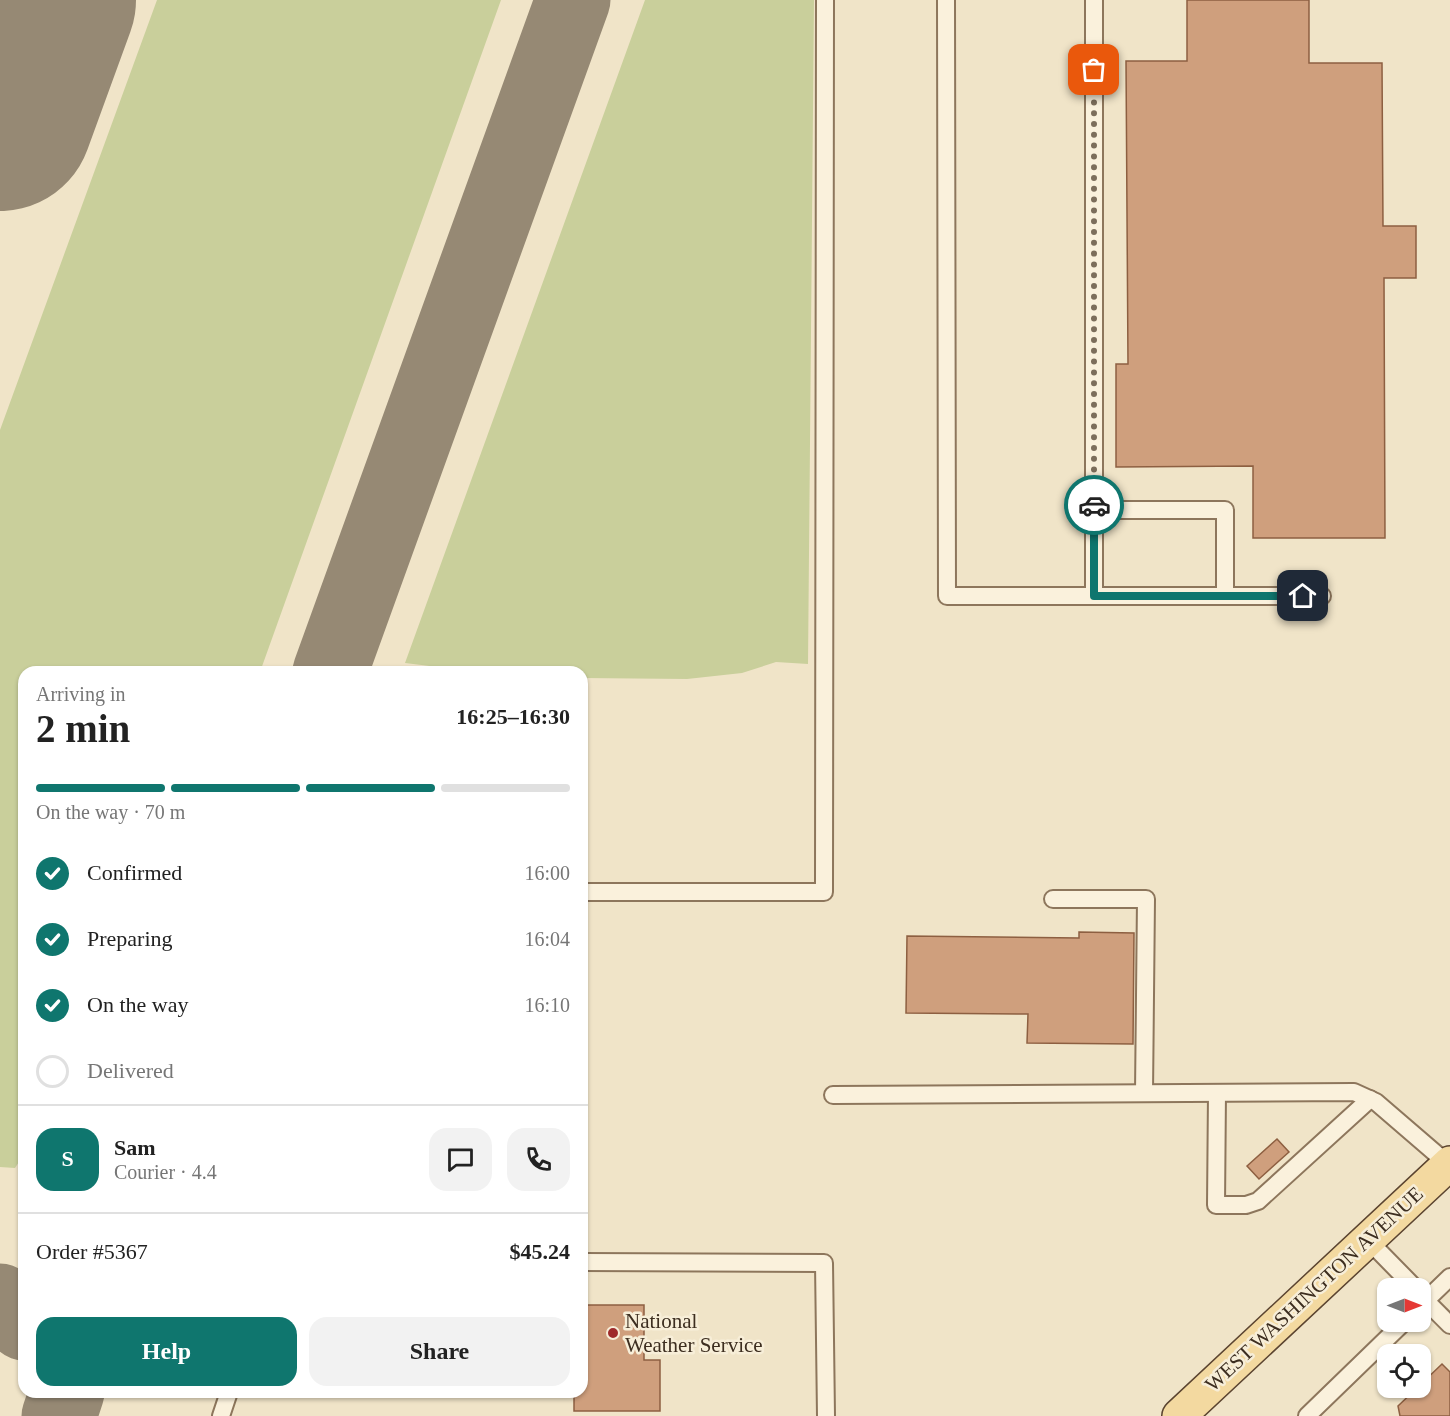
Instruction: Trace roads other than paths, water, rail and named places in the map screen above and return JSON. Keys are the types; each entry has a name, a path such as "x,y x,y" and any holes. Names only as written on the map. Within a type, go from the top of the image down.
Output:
{"main road":[{"name":"WEST WASHINGTON AVENUE","path":"1179,1416 1449,1163"}],"lane":[{"path":"588,892 824,892 825,0"},
{"path":"946,0 946,596 1322,596"},
{"path":"1094,0 1094,596"},
{"path":"1094,510 1225,510 1225,596"},
{"path":"1053,899 1146,899 1144,1093"},
{"path":"833,1095 1354,1092 1376,1102 1449,1163"},
{"path":"1217,1093 1216,1205 1246,1205 1258,1202 1370,1099"},
{"path":"1368,1239 1403,1278"},
{"path":"588,1262 824,1263 826,1416"},
{"path":"1431,1290 1450,1277"},
{"path":"1431,1307 1450,1325"},
{"path":"1307,1416 1394,1332"},
{"path":"221,1416 228,1398"}],"place":[{"name":"National Weather Service","path":"613,1333"}]}
